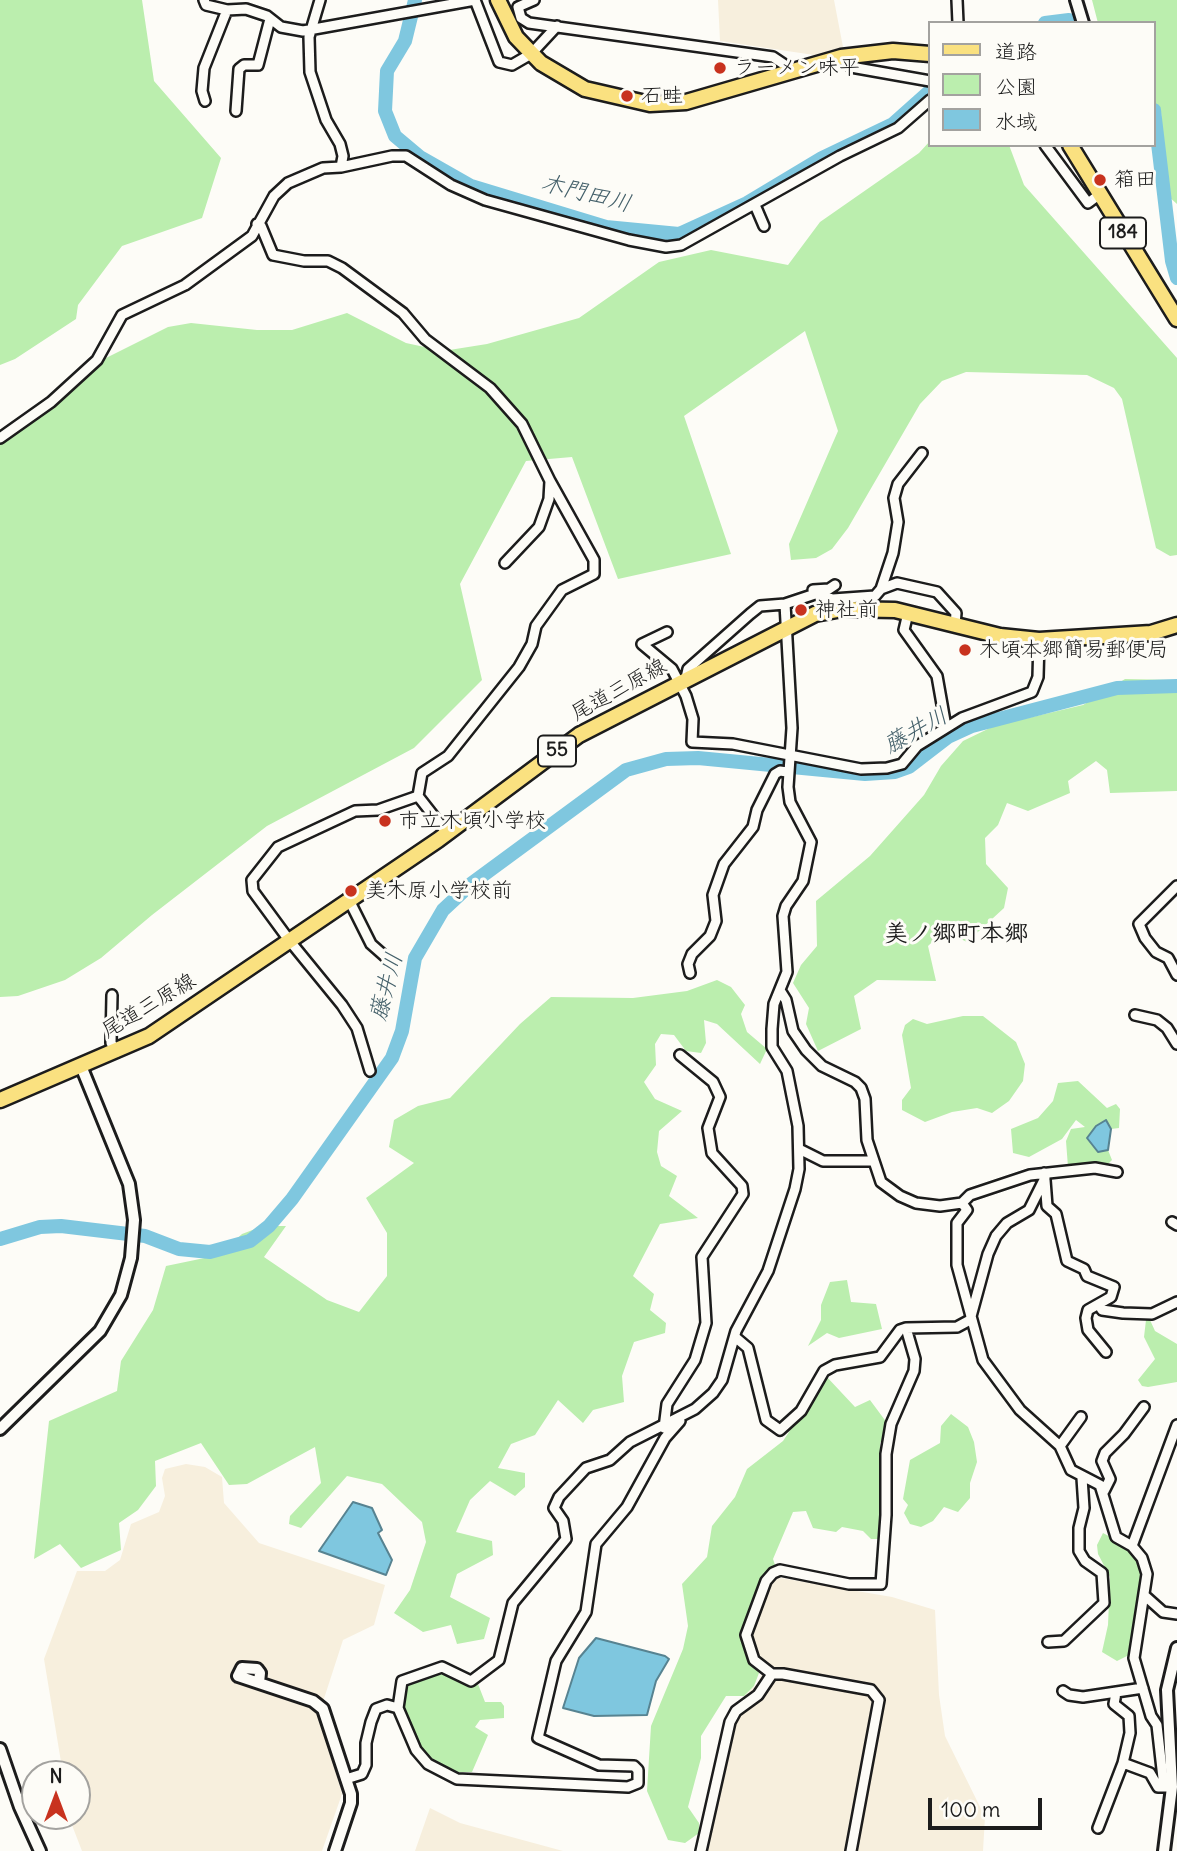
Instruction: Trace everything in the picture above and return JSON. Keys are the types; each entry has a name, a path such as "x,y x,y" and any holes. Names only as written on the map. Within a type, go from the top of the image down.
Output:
{"main road":[{"path":"498,0 516,37 541,63 585,89 650,104 686,102 841,57 893,51 928,54"},
{"name":"184","path":"1071,147 1177,319"},
{"name":"尾道三原線","path":"0,1100 149,1036 447,833 579,735 789,626 842,608 869,607 908,613 1000,636 1039,640 1151,633 1177,625"}],"street":[{"path":"204,0 206,5 227,10 246,9 281,27 303,31 475,0 499,62 512,65 531,54 557,26"},
{"path":"320,0 311,28 313,88 340,144 343,156 341,167"},
{"path":"534,0 518,7 522,18 528,23 773,57 794,71"},
{"path":"957,0 958,21"},
{"path":"1076,0 1082,21"},
{"path":"205,101 202,91 204,68 227,10"},
{"path":"236,111 239,69 244,65 258,65 270,19"},
{"path":"841,57 851,66 866,71 928,78"},
{"path":"0,438 51,402 97,359 122,315 185,285 252,236 275,195 288,183 323,167 341,167 391,156 406,156 451,185 485,200 666,247 681,245 840,156 898,128 928,102"},
{"path":"1046,147 1088,204 1100,194"},
{"path":"755,205 764,226"},
{"path":"257,224 261,226 273,254 304,261 328,261 342,268 403,313 425,339 491,388 522,424 594,560 594,574 562,590 536,626 532,644 519,667 447,755 422,773 418,796 447,833"},
{"path":"683,680 688,668 760,606 785,604 815,594 833,599 875,596 881,589 893,553 898,522 894,498 898,484 922,453"},
{"path":"505,563 539,527 549,499 550,481"},
{"path":"881,589 897,583 937,592 956,613 955,625"},
{"path":"687,1413 665,1438 627,1507 596,1544 586,1612 556,1661 538,1738 600,1765 634,1766 639,1777 636,1785 628,1787 457,1779 428,1764 416,1750 398,1708 402,1682 442,1667 471,1681 499,1660 513,1603 536,1580 566,1539 563,1521 554,1508 559,1497 586,1468 610,1461 630,1442 702,1404 722,1380 735,1338 768,1271 795,1189 799,1149 787,1070 772,1047 774,1004 789,957 783,916 786,905 803,881 811,842 790,802 787,772 790,753 789,626 785,604 789,596 806,590 829,589 835,585"},
{"path":"908,613 904,630 937,676 946,727"},
{"path":"667,632 642,644 683,680 693,719 692,742 733,744 790,753 861,769 887,768 902,764 917,746 962,718 1032,692 1038,677 1039,640"},
{"path":"690,973 688,964 692,954 710,936 716,921 713,895 724,864 753,827 757,810 775,774 780,771 787,772"},
{"path":"370,1071 357,1028 326,982 289,940 254,891 252,880 278,847 355,811 378,810 418,796"},
{"path":"1177,886 1139,924 1139,929 1156,951 1168,958 1177,975"},
{"path":"348,898 371,944 388,959"},
{"path":"780,992 786,1000 793,1031 806,1050 822,1066 855,1082 861,1088 865,1099 869,1161 881,1182 916,1203 940,1206 962,1203 970,1195 1004,1182 1095,1168 1117,1172"},
{"path":"112,995 111,1044 117,1052"},
{"path":"1135,1015 1157,1020 1167,1028 1177,1044"},
{"path":"665,1438 667,1404 679,1381 695,1360 706,1323 702,1257 743,1194 742,1186 715,1160 712,1153 708,1128 720,1097 713,1082 680,1055"},
{"path":"0,1429 100,1331 121,1295 131,1258 134,1220 129,1184 81,1066"},
{"path":"867,1140 881,1182"},
{"path":"799,1149 823,1161 869,1161"},
{"path":"735,1338 748,1348 766,1420 780,1430 801,1410 824,1371 835,1365 880,1357 900,1330 920,1325 957,1327 970,1320 988,1254 996,1237 1007,1223 1030,1210 1044,1176"},
{"path":"1044,1176 1047,1206 1056,1214 1067,1261 1084,1269 1087,1276 1114,1287 1111,1297 1088,1310 1086,1318 1088,1330 1106,1352"},
{"path":"962,1203 967,1210 957,1223 957,1265 983,1360 1020,1410 1060,1446 1071,1470 1100,1485 1104,1491 1115,1537 1132,1546 1142,1558 1147,1574 1135,1635 1134,1658 1151,1716 1157,1725 1168,1787"},
{"path":"1099,1305 1102,1310 1152,1314 1177,1302"},
{"path":"851,1851 879,1700 871,1690 772,1674 754,1660 746,1636 766,1581 780,1570 849,1584 881,1584 886,1515 886,1454 891,1424 914,1371 915,1359 906,1328"},
{"path":"1104,1491 1110,1479 1102,1461 1105,1453 1125,1434 1144,1407"},
{"path":"1060,1446 1081,1417"},
{"path":"1132,1546 1177,1425"},
{"path":"1048,1642 1064,1641 1104,1603 1102,1573 1085,1561 1079,1551 1079,1528 1084,1507 1082,1478"},
{"path":"1144,1595 1163,1612 1177,1614"},
{"path":"1164,1851 1168,1787 1167,1690 1177,1648"},
{"path":"701,1851 730,1722 736,1711 758,1695 772,1674"},
{"path":"259,1683 318,1704 346,1779 351,1803 335,1851"},
{"path":"1063,1691 1069,1695 1083,1697 1143,1688"},
{"path":"1098,1828 1123,1763 1130,1733 1129,1716 1114,1704 1116,1693"},
{"path":"346,1779 362,1773 366,1765 366,1743 376,1709 387,1705 398,1708"},
{"path":"0,1749 20,1807 40,1851"},
{"path":"1123,1763 1150,1773 1158,1787 1168,1787"}],"shaded area":[{"path":"718,0 834,0 843,47 814,55 720,41"},
{"path":"186,1464 205,1467 222,1477 224,1503 259,1543 385,1585 374,1625 343,1640 319,1714 342,1794 322,1851 82,1851 74,1830 91,1830 91,1760 61,1760 44,1659 77,1571 105,1571 120,1560 131,1524 159,1512 165,1496 162,1478 165,1469"},
{"path":"775,1577 892,1597 935,1610 939,1695 945,1736 985,1817 983,1851 695,1851 724,1721 736,1704 757,1684 765,1667 753,1653 749,1636 768,1585"},
{"path":"430,1808 460,1823 563,1851 415,1851"}],"green space":[{"path":"0,0 142,0 154,81 221,158 202,218 122,246 78,305 76,319 15,359 0,365"},
{"path":"1092,0 1177,0 1177,204 1168,196 1161,112 1156,105 1156,21 1097,21"},
{"path":"928,143 928,147 1010,147 1024,185 1177,358 1177,555 1170,556 1156,548 1122,399 1114,388 1087,375 966,372 942,381 920,404 848,528 832,549 816,558 791,560 789,544 838,431 805,331 684,416 731,554 618,579 572,457 526,461 460,584 482,680 414,748 267,826 101,958 65,980 18,996 0,997 0,443 46,410 104,359 168,327 191,323 257,330 292,330 347,313 406,343 443,351 487,344 579,318 659,262 711,250 788,265 820,222 919,153"},
{"path":"1125,679 1177,680 1177,791 1110,793 1107,770 1096,761 1068,781 1070,793 1028,811 1007,803 998,825 985,838 986,864 1008,888 1004,908 967,942 944,931 928,946 936,981 877,980 854,996 861,1029 818,1051 806,1024 809,1008 793,983 801,965 817,946 816,901 870,856 924,795 941,766 963,741 994,726 1083,705"},
{"path":"717,980 731,987 745,1005 741,1014 747,1032 767,1049 760,1064 717,1024 704,1020 706,1043 701,1053 686,1051 674,1035 661,1034 655,1044 656,1065 644,1082 655,1099 682,1111 659,1131 657,1152 661,1166 677,1176 669,1196 698,1218 660,1224 633,1276 654,1294 650,1310 666,1323 665,1333 634,1342 622,1376 624,1402 593,1410 583,1423 558,1400 535,1435 511,1444 498,1468 525,1473 525,1487 515,1496 490,1481 470,1500 456,1532 492,1541 493,1555 457,1574 450,1597 490,1618 484,1639 457,1644 451,1625 423,1632 394,1613 410,1590 426,1542 422,1522 382,1484 347,1476 301,1528 289,1524 290,1516 321,1483 315,1447 247,1484 229,1485 201,1443 155,1461 156,1486 138,1510 119,1523 121,1550 81,1568 60,1544 34,1559 49,1421 117,1391 121,1361 153,1310 166,1266 219,1255 242,1234 263,1226 286,1226 264,1257 327,1300 359,1312 387,1276 387,1233 366,1198 414,1163 389,1147 394,1120 418,1106 450,1098 520,1024 551,997 633,998 687,991"},
{"path":"963,1016 983,1016 1016,1042 1025,1064 1023,1081 1009,1101 992,1113 977,1108 952,1112 925,1122 902,1110 902,1100 911,1088 902,1035 905,1025 913,1019 927,1024"},
{"path":"1078,1081 1107,1108 1116,1104 1120,1109 1119,1128 1111,1129 1106,1120 1096,1126 1098,1152 1108,1150 1112,1160 1108,1164 1068,1167 1066,1141 1071,1129 1085,1127 1076,1120 1062,1139 1029,1157 1013,1153 1011,1129 1038,1118 1053,1101 1058,1083"},
{"path":"847,1280 851,1302 876,1304 882,1329 839,1338 827,1333 808,1346 821,1320 821,1305 830,1282"},
{"path":"1146,1320 1150,1320 1155,1331 1177,1344 1177,1382 1148,1387 1142,1386 1138,1380 1155,1359 1144,1337"},
{"path":"826,1376 855,1407 870,1400 890,1427 880,1443 880,1539 871,1539 863,1531 842,1527 836,1532 813,1528 806,1511 793,1512 773,1559 775,1565 765,1575 743,1636 744,1650 759,1673 754,1686 744,1696 726,1696 701,1736 701,1758 688,1807 699,1823 699,1833 685,1843 668,1840 647,1791 651,1726 683,1649 688,1626 682,1584 707,1557 712,1526 735,1497 747,1469 783,1441"},
{"path":"951,1414 968,1427 974,1442 977,1462 970,1483 970,1498 958,1512 944,1507 933,1521 921,1527 910,1524 904,1513 908,1505 903,1499 910,1460 940,1443 941,1426"},
{"path":"1103,1533 1131,1548 1142,1574 1131,1654 1117,1661 1102,1652 1108,1625 1110,1577 1098,1554 1097,1545"},
{"path":"441,1671 470,1686 478,1684 485,1702 501,1702 504,1706 504,1718 480,1720 475,1727 488,1735 472,1772 455,1772 435,1764 411,1734 403,1707 402,1686"}],"water":[{"path":"1106,1120 1111,1129 1108,1150 1098,1152 1087,1138 1096,1126"},
{"path":"353,1502 372,1508 382,1530 378,1533 392,1560 386,1575 319,1551"},
{"path":"596,1638 669,1659 656,1681 647,1715 594,1716 563,1708 579,1658"}],"waterway":[{"name":"木門田川","path":"415,0 405,41 387,71 385,111 395,136 420,157 471,186 606,227 679,234 747,203 822,158 893,124 928,93"},
{"name":"木門田川","path":"1061,21 1071,21"},
{"name":"木門田川","path":"1156,127 1172,261 1177,278"},
{"name":"藤井川","path":"0,1239 40,1227 61,1226 145,1236 179,1249 210,1252 250,1241 269,1226 292,1199 392,1058 402,1031 415,958 443,910 471,884 626,770 666,759 698,758 865,774 895,772 909,767 948,737 972,726 1117,688 1177,686"}],"place":[{"name":"ラーメン味平","path":"720,68"},
{"name":"石畦","path":"627,96"},
{"name":"箱田","path":"1100,180"},
{"name":"神社前","path":"801,610"},
{"name":"木頃本郷簡易郵便局","path":"965,650"},
{"name":"市立木頃小学校","path":"385,821"},
{"name":"美木原小学校前","path":"351,891"}],"district":[{"name":"美ノ郷町本郷","path":"956,934"}]}
